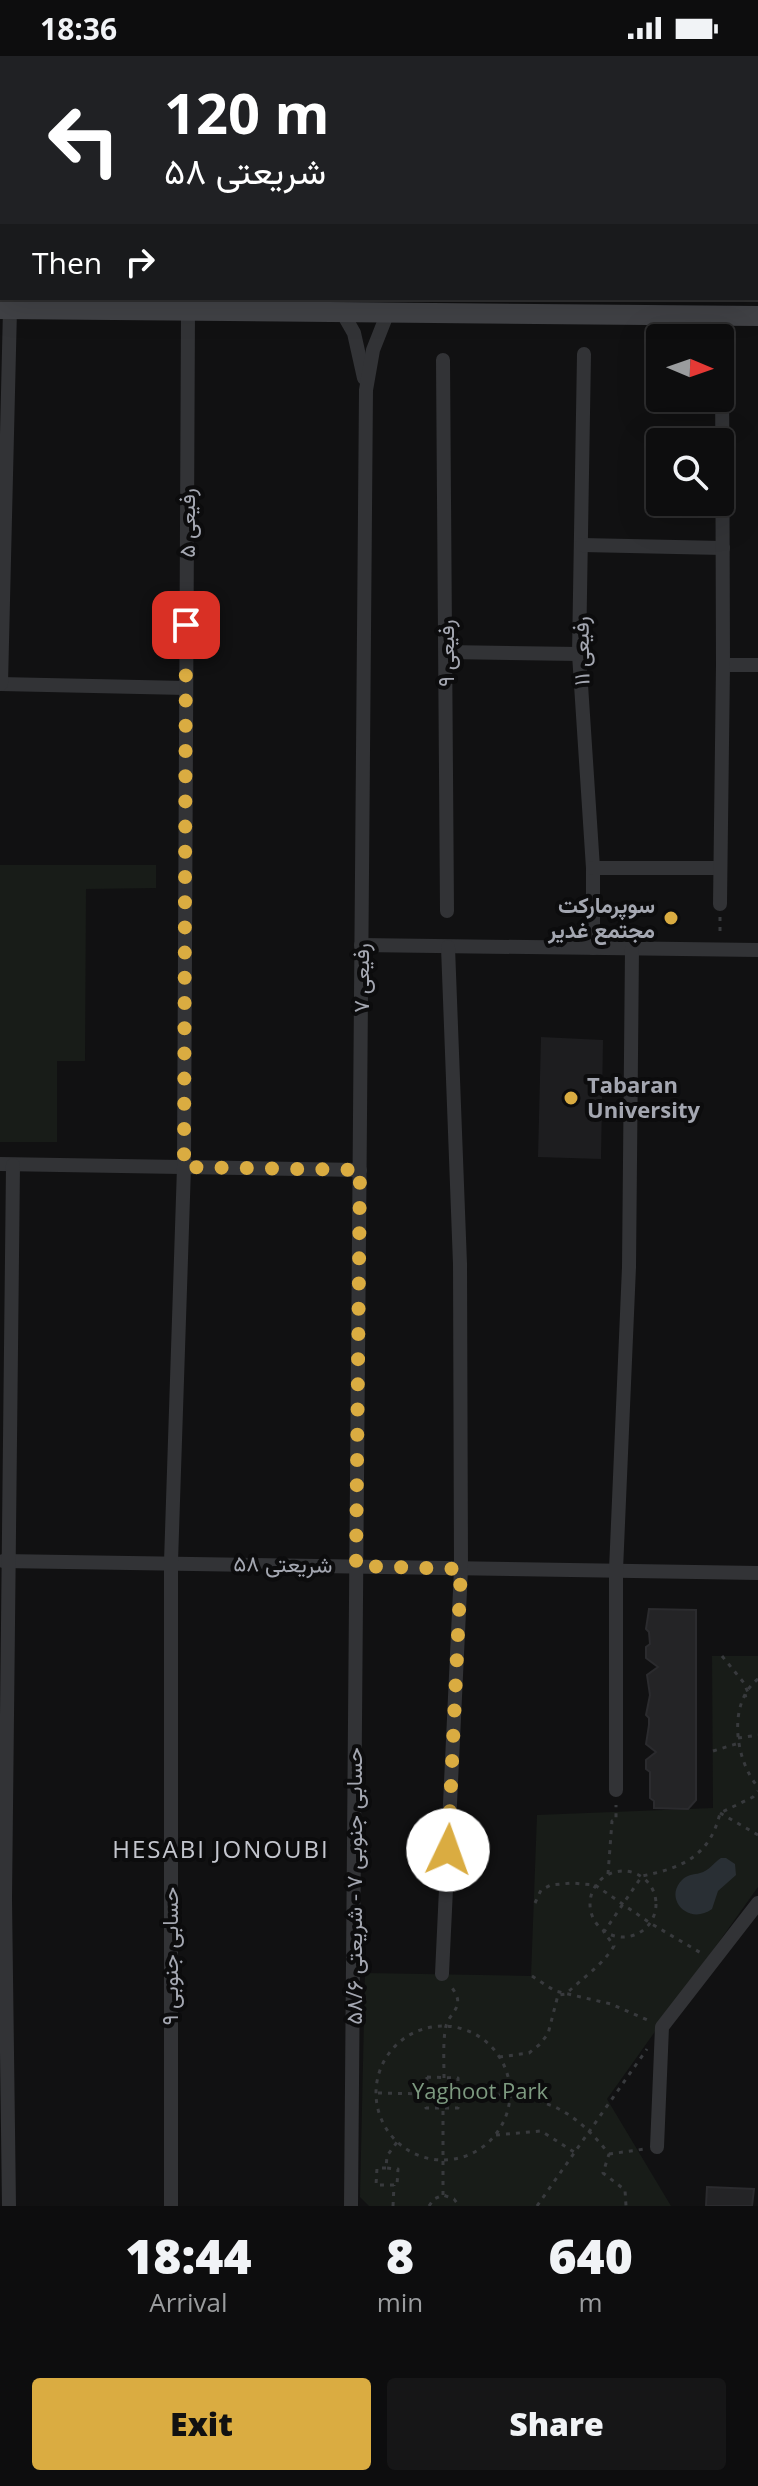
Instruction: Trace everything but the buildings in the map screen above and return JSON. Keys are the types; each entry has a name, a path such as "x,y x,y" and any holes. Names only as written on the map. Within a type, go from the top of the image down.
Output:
{"main road":[{"path":"5,309 758,316"}],"street":[{"path":"5,309 0,684 186,688"},
{"name":"رفیعی ۵","path":"184,1167 188,310"},
{"path":"342,312 354,333 366,390"},
{"path":"366,390 373,350 388,312"},
{"name":"رفیعی ۱۱","path":"584,354 579,654 593,868 593,948"},
{"name":"رفیعی ۹","path":"443,360 447,911"},
{"name":"رفیعی ۷","path":"356,1566 366,390"},
{"path":"720,904 722,412"},
{"path":"582,545 723,548"},
{"path":"446,652 579,654"},
{"path":"723,665 758,665"},
{"path":"593,868 720,868"},
{"path":"361,945 758,950"},
{"path":"442,1974 461,1569 460,1264 448,947"},
{"path":"616,1790 616,1570 629,1267 632,949"},
{"path":"9,2206 4,1561 7,1164 360,1170"},
{"name":"حسابی جنوبی ۹","path":"171,2206 171,1562 184,1167"},
{"name":"شریعتی ۵۸","path":"4,1561 758,1573"},
{"name":"حسابی جنوبی ۷ - شریعتی ۵۸/۶","path":"351,2206 356,1566"},
{"path":"657,2147 662,2027 758,1903"}],"path":[{"path":"720,904 720,950"},
{"path":"722,1656 744,1683 749,1695 745,1696"},
{"path":"720,1813 753,1797 758,1789 751,1779 738,1741 741,1706 748,1689 758,1679"},
{"path":"713,1751 758,1735"},
{"path":"608,1874 612,1821 616,1820 616,1790"},
{"path":"720,1813 758,1835"},
{"path":"499,2057 529,2053 539,2045 548,2034 558,1995 566,1994 600,1965 614,1946 597,1926 590,1910 589,1902 595,1885 608,1874 625,1871 642,1876 663,1872 696,1856 716,1830 720,1813"},
{"path":"604,1932 642,1876"},
{"path":"604,1932 629,1937 645,1930 650,1923 656,1898 642,1876"},
{"path":"535,1903 541,1890 551,1885 595,1885 650,1923 713,1960"},
{"path":"442,1974 454,1990 458,2004 445,2026 444,2078"},
{"path":"532,1976 555,1991 611,2004 662,2027 537,2206"},
{"path":"445,2026 457,2028 479,2037 499,2057 508,2076 510,2095 507,2113 496,2135 478,2151 444,2160 418,2155 397,2142 383,2122 377,2093 384,2062 399,2043 420,2031 445,2026"},
{"path":"427,2077 444,2078 458,2078 458,2108 426,2108 427,2077"},
{"path":"377,2093 427,2094"},
{"path":"458,2094 510,2095 546,2102 591,2131 609,2154"},
{"path":"443,2108 443,2195"},
{"path":"496,2135 541,2131 575,2153"},
{"path":"386,2168 387,2156 397,2142"},
{"path":"609,2154 657,2147"},
{"path":"609,2154 603,2173 625,2190 626,2206"},
{"path":"377,2168 386,2168 398,2169 397,2185 376,2185 377,2168"},
{"path":"393,2206 394,2185"},
{"path":"429,2206 434,2199 443,2195 454,2199 459,2206"}],"shaded area":[{"name":"Tabaran University","path":"541,1037 603,1040 601,1159 538,1157"},
{"path":"721,1858 735,1864 736,1875 718,1891 712,1909 695,1914 681,1908 675,1895 682,1880 706,1871"}],"green space":[{"path":"0,865 156,865 156,888 86,889 85,1061 57,1061 57,1142 0,1142"},
{"name":"Yaghoot Park","path":"712,1656 758,1656 758,1887 607,2099 671,2206 369,2206 360,2197 365,1973 531,1976 537,1815 713,1808"}],"place":[{"name":"سوپرمارکت مجتمع غدیر","path":"671,918"},
{"name":"Tabaran University","path":"571,1098"}],"district":[{"name":"HESABI JONOUBI","path":"221,1850"}],"route":[{"path":"186,625 184,1167 360,1170 356,1566 461,1569 448,1850"}]}
